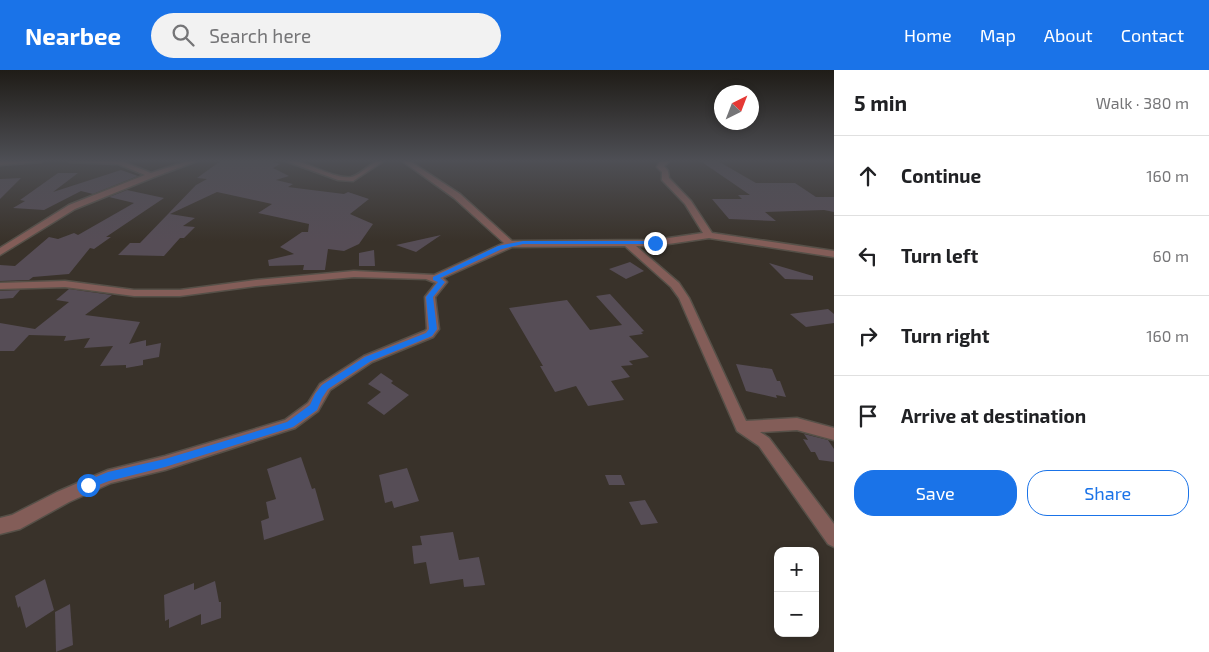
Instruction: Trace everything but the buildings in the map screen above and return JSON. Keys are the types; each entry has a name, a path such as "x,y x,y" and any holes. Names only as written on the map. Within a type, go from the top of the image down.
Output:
{"street":[{"path":"0,252 72,207 121,187"},
{"path":"444,187 457,196 510,244"},
{"path":"674,187 688,202 709,234"},
{"path":"435,278 510,244 523,242 655,243 709,234 834,254"},
{"path":"626,242 675,285 684,298 742,427 764,442 834,538"},
{"path":"0,286 66,284 134,292 180,294 256,283 354,274 426,276 442,282 430,297 433,329 429,334 368,359 325,387 318,396 313,408 290,424 165,463 108,477 63,496 14,523 0,526"},
{"path":"742,427 797,424 834,434"}],"route":[{"path":"88,485 108,477 165,463 273,431 290,424 313,408 318,396 325,387 368,359 429,334 433,329 430,297 442,282 435,278 500,248 523,242 655,243"}]}
